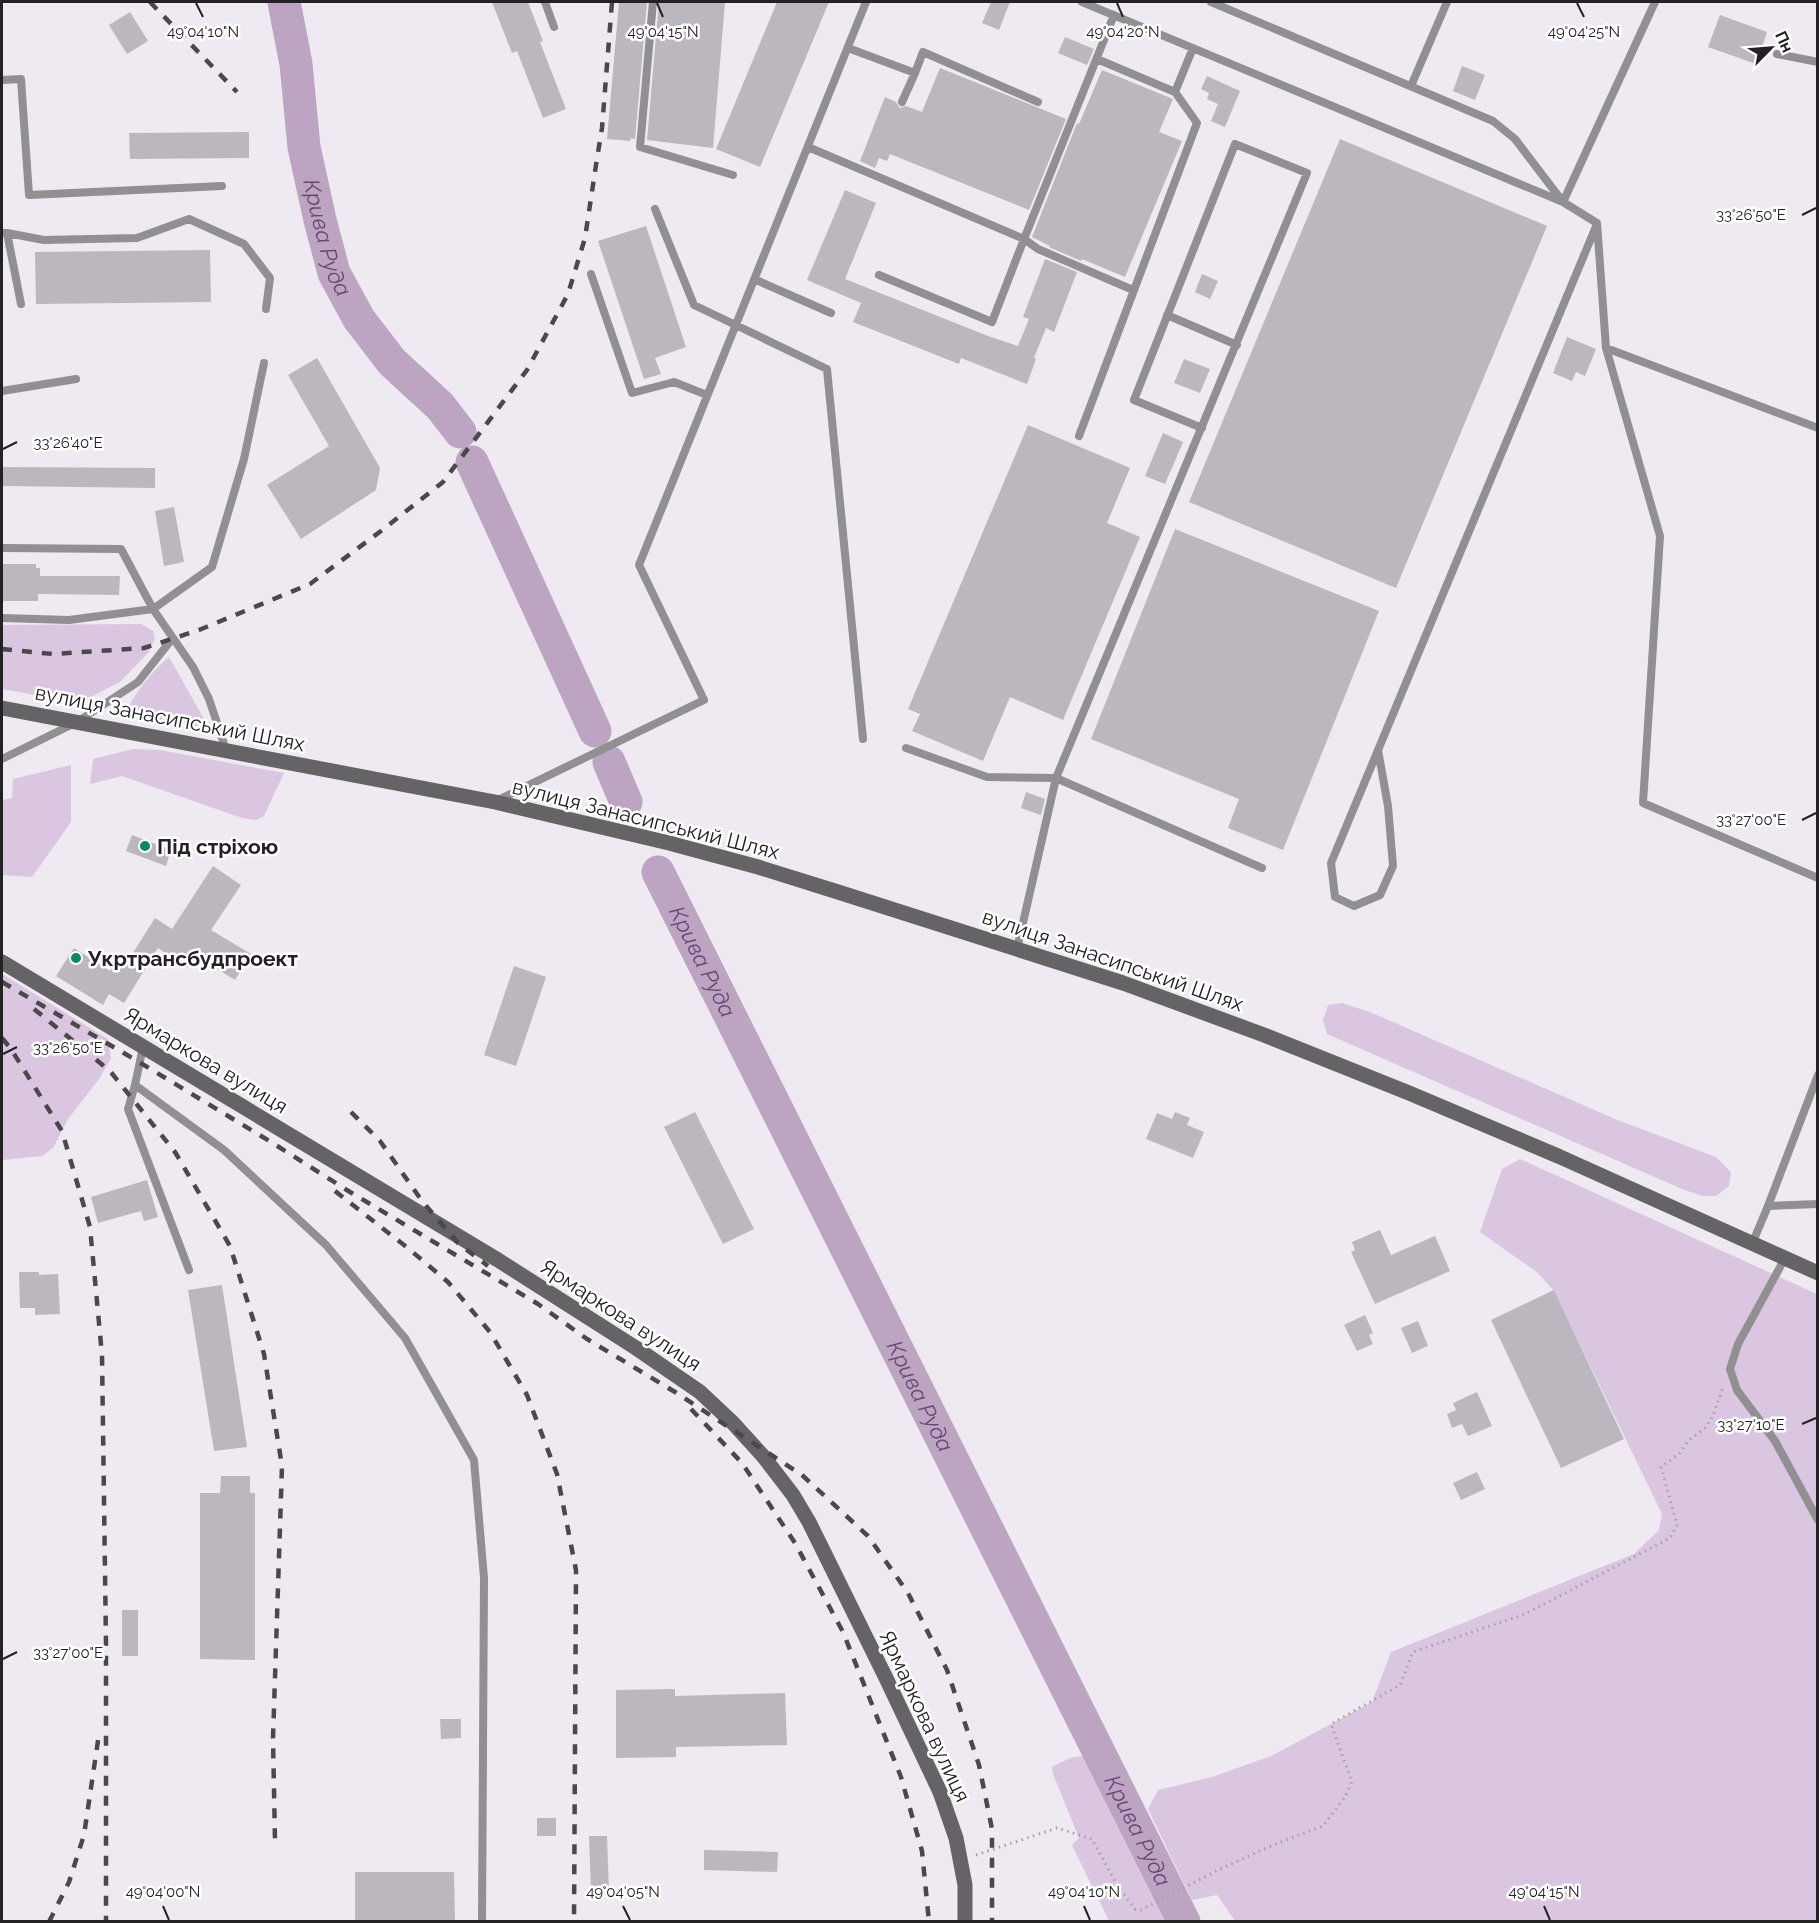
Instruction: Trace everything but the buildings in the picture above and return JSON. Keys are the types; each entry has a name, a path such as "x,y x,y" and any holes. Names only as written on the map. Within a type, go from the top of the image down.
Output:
{"main road":[{"name":"вулиця Занасипський Шлях","path":"2,708 495,802 669,843 758,867 1123,983 1264,1035 1558,1156 1818,1273"},
{"name":"Ярмаркова вулиця","path":"2,962 498,1260 636,1348 700,1392 733,1423 763,1456 793,1495 809,1522 940,1792 957,1838 965,1885 965,1922"}],"lane":[{"path":"544,2 554,27"},
{"path":"653,2 640,147 733,175"},
{"path":"495,802 704,700 639,565 866,2"},
{"path":"1082,2 1563,202 1597,223"},
{"path":"1211,2 1494,121 1515,139 1563,202"},
{"path":"1411,86 1447,2"},
{"path":"1563,202 1655,2"},
{"path":"879,275 992,322 1114,15"},
{"path":"848,48 915,73"},
{"path":"1175,92 1193,48"},
{"path":"902,102 923,52 1038,102"},
{"path":"1777,54 1818,62"},
{"path":"1079,436 1197,123 1175,92 1097,59"},
{"path":"2,80 21,79 29,195 222,186"},
{"path":"1017,949 1056,778 1237,345 1307,173 1235,144 1134,400 1202,428"},
{"path":"808,147 1024,239 1038,249 1133,290"},
{"path":"655,209 694,305 827,369 863,739"},
{"path":"21,304 4,233 44,240 137,238 189,219 244,243 270,278 266,309"},
{"path":"1597,223 1606,348 1660,536 1643,803 1818,878"},
{"path":"1378,750 1388,806 1393,866 1380,895 1354,906 1335,897 1331,862 1597,223"},
{"path":"591,274 632,393 674,382 707,395"},
{"path":"754,279 831,313"},
{"path":"1167,315 1237,345"},
{"path":"1606,348 1818,428"},
{"path":"2,618 69,620 153,609 212,567 244,459 264,363"},
{"path":"2,392 76,379"},
{"path":"2,548 121,549 153,609 193,667 209,699 226,750"},
{"path":"2,759 77,722 138,682 172,639"},
{"path":"906,748 987,777 1056,778 1262,868"},
{"path":"143,1047 128,1109 189,1270"},
{"path":"1752,1244 1818,1075"},
{"path":"135,1085 224,1150 326,1245 405,1338 474,1460 484,1578 482,1922"},
{"path":"1768,1206 1818,1204"},
{"path":"1785,1258 1738,1344 1730,1369 1737,1390 1775,1441 1818,1520"}],"path":[{"path":"960,1860 1057,1828 1092,1839 1117,1886 1135,1909 1141,1910 1220,1869 1323,1826 1345,1797 1352,1782 1330,1724 1400,1685 1413,1652 1525,1614 1670,1538 1677,1525 1661,1467 1680,1453 1688,1441 1705,1428 1713,1416 1730,1369"}],"shaded area":[{"path":"141,624 153,631 155,638 149,652 121,681 80,703 2,689 2,625"},
{"path":"169,657 209,728 124,715 144,684"},
{"path":"133,749 160,750 284,773 264,816 256,820 242,818 122,776 90,784 93,759"},
{"path":"71,765 71,822 32,877 2,875 2,800 12,798 13,779"},
{"path":"2,974 108,1039 111,1058 99,1079 68,1119 53,1148 42,1156 2,1160"},
{"path":"1342,1003 1370,1012 1615,1119 1716,1157 1731,1172 1729,1186 1716,1196 1702,1196 1682,1189 1327,1034 1323,1020 1328,1005"},
{"path":"1520,1159 1817,1294 1817,1921 1235,1921 1217,1895 1192,1900 1148,1809 1158,1790 1212,1777 1271,1756 1372,1702 1391,1652 1634,1554 1659,1530 1662,1514 1554,1291 1538,1273 1480,1232 1502,1169"},
{"path":"1089,1755 1094,1760 1173,1921 1109,1921 1072,1845 1079,1838 1052,1767 1070,1758"}],"waterway":[{"name":"Крива Руда","path":"284,2 296,64 304,147 334,273 359,319 392,362 440,406 460,432"},
{"name":"Крива Руда","path":"472,462 595,731"},
{"path":"609,762 626,802"},
{"name":"Крива Руда","path":"658,872 1184,1922"}],"railway":[{"path":"150,2 237,92"},
{"path":"2,649 53,654 144,648 199,630 310,584 443,482 527,370 568,294 585,238 602,128 612,2"},
{"path":"2,982 134,1059 538,1304 587,1339 675,1392 802,1475 868,1536 908,1593 947,1670 979,1765 992,1829 992,1922"},
{"path":"34,1009 110,1071 175,1152 230,1246 264,1354 282,1466 273,1738 275,1841"},
{"path":"2,1038 62,1131 90,1227 102,1355 106,1644 106,1922"},
{"path":"351,1112 380,1141 422,1201 458,1243 488,1266"},
{"path":"335,1191 448,1282 490,1332 527,1395 557,1474 576,1570 574,1922"},
{"path":"691,1409 742,1463 795,1543 843,1632 901,1777 922,1851 929,1922"},
{"path":"49,1922 69,1882 84,1835 99,1734"}],"place":[{"name":"Під стріхою","path":"145,846"},
{"name":"Укртрансбудпроект","path":"76,958"}]}
